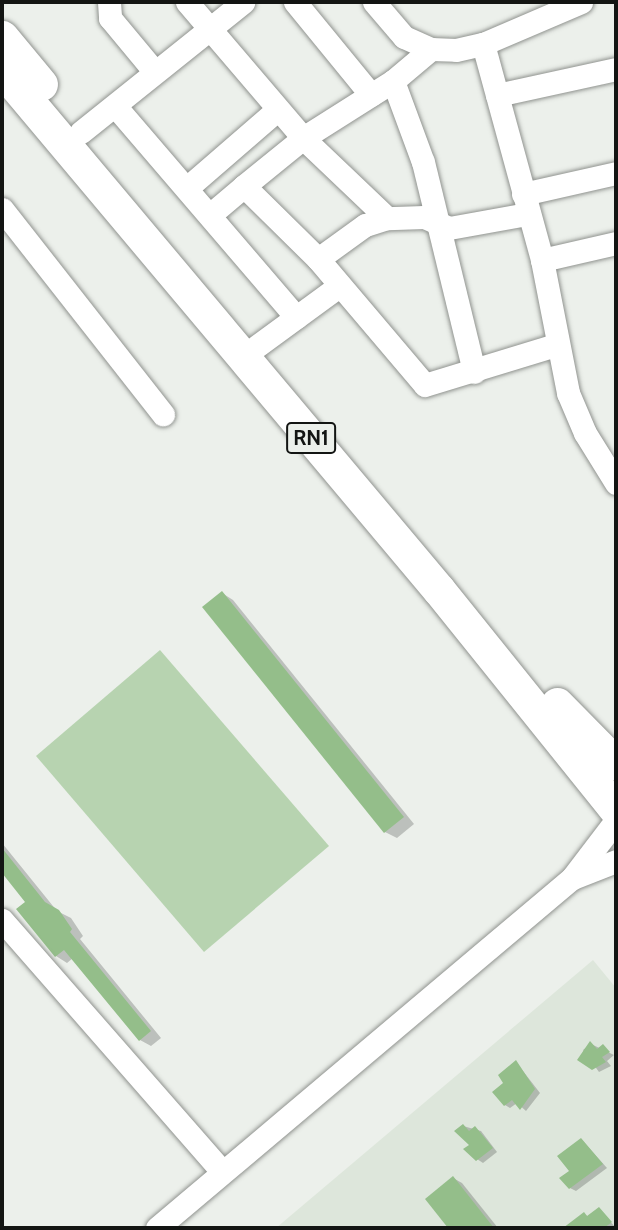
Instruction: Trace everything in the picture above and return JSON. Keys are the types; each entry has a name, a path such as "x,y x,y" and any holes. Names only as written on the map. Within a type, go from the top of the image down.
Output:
{"highway":[{"name":"RN1","path":"2,37 548,695 616,764"},
{"name":"RN1","path":"2,70 439,590 615,817"}],"street":[{"path":"109,2 110,18 155,72"},
{"path":"187,2 277,110 387,218"},
{"path":"81,132 116,107 155,72 243,2"},
{"path":"295,2 371,95"},
{"path":"374,2 404,37 430,49 483,44 581,2"},
{"path":"483,44 542,260 556,345 585,433 616,483"},
{"path":"211,214 303,138 393,81 430,49"},
{"path":"497,95 616,69"},
{"path":"393,81 423,162 436,225 474,372"},
{"path":"116,107 188,187 296,317"},
{"path":"188,187 277,110"},
{"path":"318,259 365,225 387,218 424,217 436,225 449,228 616,173"},
{"path":"244,186 318,259 425,385 556,345"},
{"path":"2,209 163,414"},
{"path":"542,260 616,243"},
{"path":"257,346 339,286"},
{"path":"157,1228 572,878 615,817"},
{"path":"572,878 616,861"},
{"path":"2,920 222,1171"}],"shaded area":[{"path":"593,960 616,988 616,1228 276,1228"}],"green space":[{"path":"160,650 329,846 204,952 36,756"}],"building":[{"path":"222,591 404,817 384,833 202,607"},
{"path":"2,848 45,902 59,910 72,929 70,932 151,1031 139,1041 64,950 55,957 16,909 25,902 2,873"},
{"path":"590,1041 597,1049 603,1044 610,1052 602,1057 606,1062 592,1070 577,1060"},
{"path":"516,1060 535,1089 520,1110 512,1100 504,1106 492,1092 503,1083 498,1075"},
{"path":"463,1124 469,1131 475,1126 493,1148 476,1161 463,1149 469,1145 454,1131"},
{"path":"581,1138 603,1164 569,1189 559,1178 569,1171 557,1156"},
{"path":"453,1176 494,1228 448,1228 425,1199"},
{"path":"599,1207 612,1222 604,1228 563,1228 584,1212 587,1216"}]}
